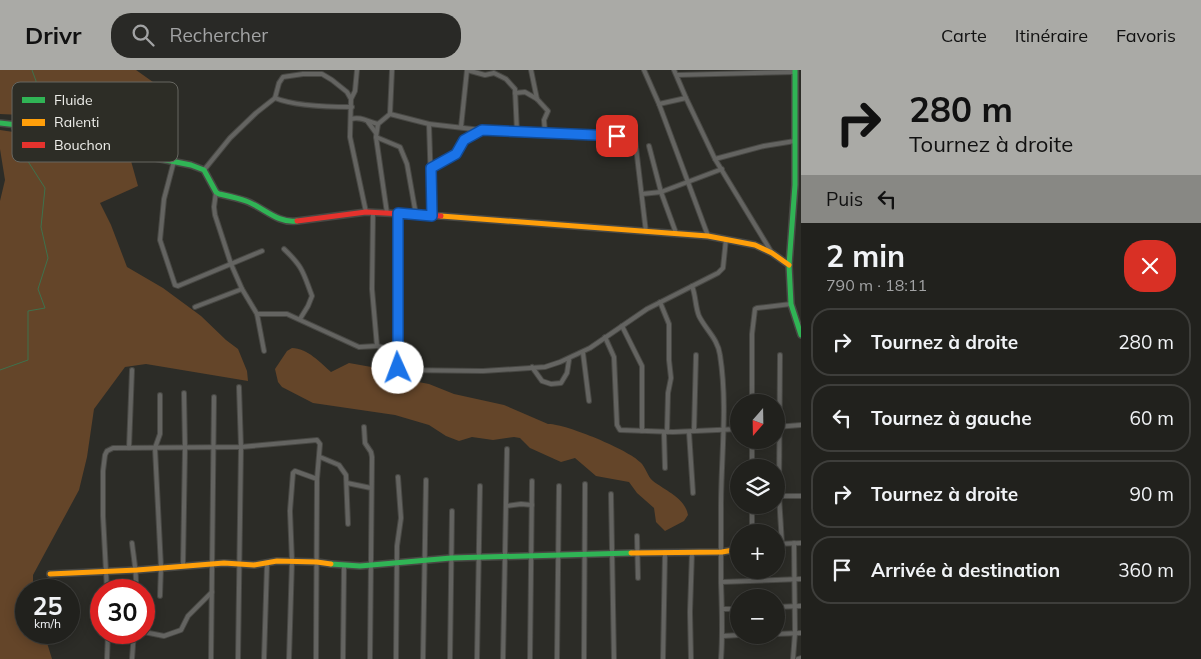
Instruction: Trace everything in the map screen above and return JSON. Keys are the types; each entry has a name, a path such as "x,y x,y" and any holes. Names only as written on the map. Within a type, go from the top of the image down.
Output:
{"main road":[{"path":"795,71 795,186 789,265 791,304 801,335"},
{"path":"178,162 204,170 216,192 246,201 288,222 302,222 370,212 676,233 708,236 755,245 772,253 789,265"},
{"path":"50,574 224,563 239,565 267,564 277,561 360,566 451,558 730,551"}],"street":[{"path":"351,98 355,90 357,70"},
{"path":"387,213 376,135 378,124 390,114 392,70"},
{"path":"462,127 467,70 485,75 494,73 512,85 515,93 517,132"},
{"path":"531,70 537,99"},
{"path":"644,70 659,104 708,236"},
{"path":"674,70 715,159 772,253"},
{"path":"677,75 795,71"},
{"path":"204,170 230,138 275,98 279,83 283,78 322,72 347,92 351,98 352,107 350,138 370,212 372,289 377,346"},
{"path":"794,80 801,78"},
{"path":"347,92 355,90"},
{"path":"515,93 525,92 537,99 548,112 544,120 545,132"},
{"path":"275,98 286,102 352,107"},
{"path":"659,104 686,98"},
{"path":"344,107 350,117"},
{"path":"390,114 429,124 482,130 635,138 646,232"},
{"path":"350,117 360,117 368,122 378,124"},
{"path":"368,122 376,135 400,147 407,164 416,215"},
{"path":"429,124 432,216"},
{"path":"431,168 456,154 464,140 482,130"},
{"path":"715,159 764,146 795,141"},
{"path":"649,146 661,192 676,233"},
{"path":"174,162 164,199 160,240 174,283 178,286 262,251"},
{"path":"642,194 661,192 722,169"},
{"path":"795,186 801,182"},
{"path":"216,192 214,207 231,264 242,289 257,314 264,351"},
{"path":"398,213 398,368 400,370 477,371 545,367 569,360 583,353 660,302 718,273 722,268 726,239"},
{"path":"284,249 299,264 305,274 312,296 300,319"},
{"path":"692,286 696,309 715,338 720,354 724,381 725,413 721,508 723,636 721,659"},
{"path":"195,308 242,289"},
{"path":"660,302 669,324 671,378 668,393 665,468"},
{"path":"752,394 752,334 755,309 791,304"},
{"path":"257,314 287,314 360,347 377,346 398,352"},
{"path":"622,326 642,366 642,431"},
{"path":"606,337 614,357 617,425 620,430 666,432 730,430"},
{"path":"583,353 589,401"},
{"path":"693,494 692,431 696,355"},
{"path":"779,394 780,355"},
{"path":"532,367 542,381 551,384 560,383 567,373 569,360"},
{"path":"129,448 132,370"},
{"path":"238,659 241,447 239,388"},
{"path":"184,393 184,566"},
{"path":"160,395 160,434 155,448 161,567 160,596"},
{"path":"211,659 214,398"},
{"path":"785,426 801,425"},
{"path":"364,427 365,443 371,452 370,659"},
{"path":"107,579 103,516 104,460 107,451 113,448 241,447 316,440 320,444 317,479 316,659"},
{"path":"503,659 507,450"},
{"path":"320,457 339,465 346,475 348,524"},
{"path":"290,659 292,561 290,511 293,473 295,471 317,479"},
{"path":"396,659 397,546 401,518 398,477"},
{"path":"423,659 426,480"},
{"path":"530,659 532,481"},
{"path":"347,483 371,488"},
{"path":"584,659 585,484"},
{"path":"477,659 480,486"},
{"path":"557,659 559,486"},
{"path":"611,494 614,659"},
{"path":"785,496 801,496"},
{"path":"506,506 532,505"},
{"path":"450,659 452,511"},
{"path":"637,536 638,578"},
{"path":"132,543 134,564 137,570 137,579"},
{"path":"794,543 794,659"},
{"path":"785,544 801,543"},
{"path":"663,659 665,552"},
{"path":"691,659 692,552"},
{"path":"264,659 267,564"},
{"path":"343,659 344,566"},
{"path":"721,582 801,579"},
{"path":"155,634 164,636 181,630 188,616 213,592"},
{"path":"785,607 801,606"},
{"path":"722,609 730,609"},
{"path":"785,634 801,633"},
{"path":"723,636 730,636"},
{"path":"107,659 108,644"},
{"path":"132,659 133,644"}],"shaded area":[{"path":"0,70 136,70 153,82 12,82 12,115 0,114"},
{"path":"0,130 12,132 12,162 131,162 138,186 100,203 111,225 127,267 163,288 201,316 238,349 247,371 248,381 146,364 125,367 94,409 87,457 79,490 33,575 33,579 15,579 15,644 47,644 52,659 0,659 0,201 5,180 0,149"},
{"path":"292,348 308,353 331,372 349,363 377,368 403,379 429,384 454,394 504,405 548,424 568,428 596,438 634,457 640,462 653,481 679,499 688,515 684,521 665,531 656,522 654,508 637,493 629,482 596,476 575,458 561,462 530,448 520,438 493,440 472,437 459,441 446,436 429,425 395,415 313,403 282,387 278,382 275,369 287,351"}],"waterway":[{"path":"32,70 36,82"},
{"path":"0,370 28,360 28,311 45,308 38,289 48,258 41,227 45,188 28,162"}],"traffic: fast":[{"path":"795,70 795,185 789,265 791,304 801,335"},
{"path":"0,123 12,124"},
{"path":"176,162 204,170 219,194 246,201 277,218 297,221"},
{"path":"331,564 360,566 451,558 631,553"}],"traffic: slow":[{"path":"441,216 708,236 755,245 772,253 789,265"},
{"path":"631,553 730,551"},
{"path":"50,574 224,563 254,565 277,561 331,564"}],"traffic: jam":[{"path":"297,221 366,212 441,216"}],"route":[{"path":"398,368 398,213 432,216 431,168 456,154 464,140 482,130 617,136"}]}
